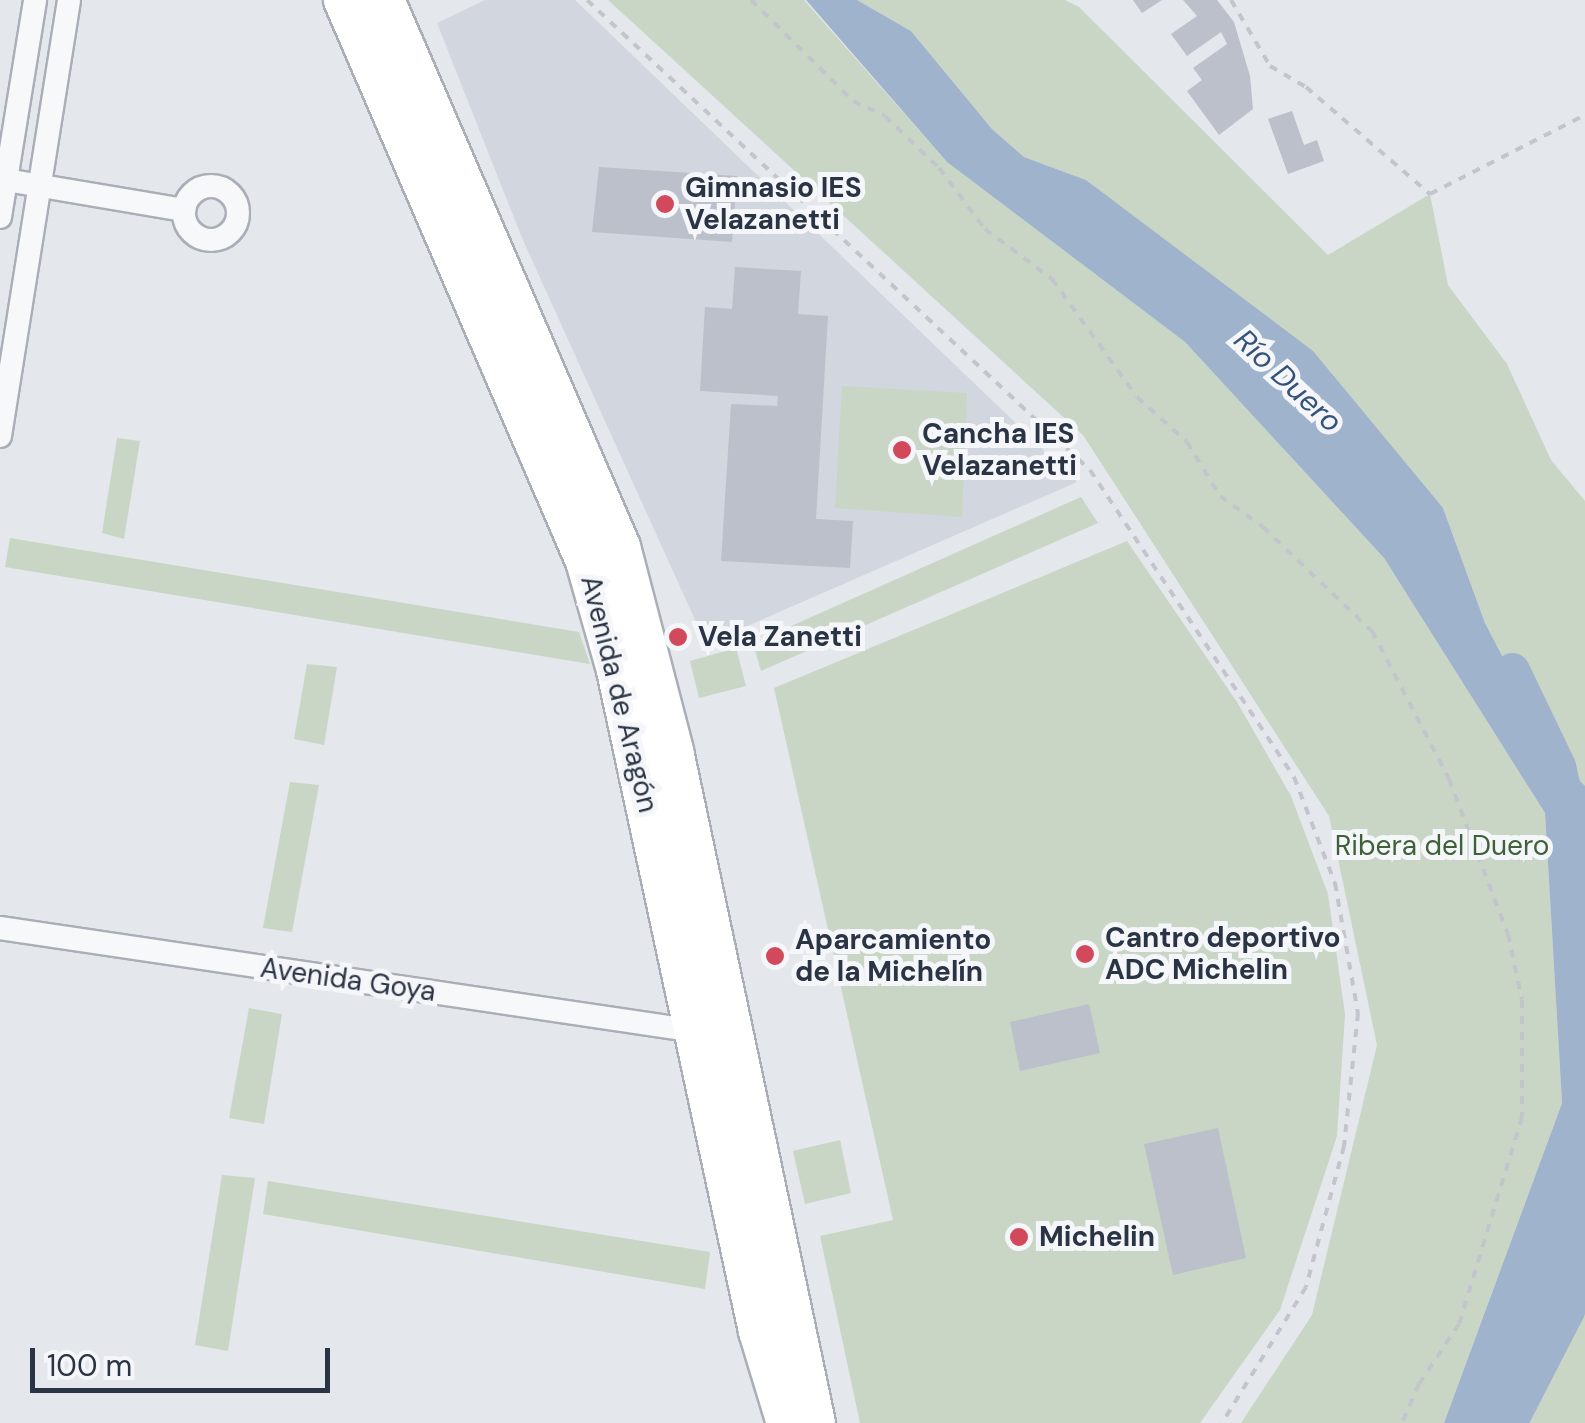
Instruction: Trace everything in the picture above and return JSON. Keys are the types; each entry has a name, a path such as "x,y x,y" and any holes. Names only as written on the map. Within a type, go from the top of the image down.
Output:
{"highway":[{"name":"Avenida de Aragón","path":"344,0 586,561 618,670 759,1331 787,1423"},
{"name":"Avenida de Aragón","path":"384,0 620,546 673,751 815,1423"}],"street":[{"path":"0,217 3,179 36,0"},
{"path":"0,436 69,0"},
{"path":"3,179 184,210"},
{"name":"Avenida Goya","path":"0,928 696,1031"},
{"path":"696,1031 739,1136 755,1143"}],"path":[{"path":"587,0 1090,470 1294,777 1335,883 1358,1013 1346,1127 1306,1287 1222,1423"},
{"path":"752,0 852,100 885,116 938,168 985,229 1052,279 1137,397 1188,442 1220,496 1263,527 1372,631 1449,779 1508,934 1522,1000 1522,1117 1459,1324 1419,1384 1402,1423"},
{"path":"1231,0 1270,66 1306,87 1430,194 1585,115"}],"shaded area":[{"path":"485,0 575,0 1077,482 706,644 522,238 437,23"}],"green space":[{"name":"Ribera del Duero","path":"608,0 804,0 947,162 1185,342 1384,558 1545,813 1562,1103 1444,1423 1241,1423 1312,1315 1377,1045 1329,816 1083,435"},
{"path":"857,0 1065,0 1079,7 1328,255 1430,194 1448,285 1507,364 1551,460 1585,501 1585,788 1558,766 1485,623 1443,508 1086,180 1024,157 992,129 911,31"},
{"name":"Cancha IES Velazanetti","path":"842,386 967,393 962,517 835,508"},
{"path":"117,438 140,441 124,539 102,533"},
{"path":"1081,497 1098,523 761,671 753,643"},
{"path":"10,538 579,632 590,664 5,567"},
{"name":"Cantro deportivo ADC Michelin","path":"1127,541 1237,702 1291,796 1328,894 1345,1014 1337,1136 1280,1310 1200,1423 860,1423 820,1236 893,1220 774,688"},
{"path":"736,648 746,686 699,698 690,661"},
{"path":"307,664 337,667 324,745 294,739"},
{"path":"290,782 319,785 292,932 263,928"},
{"path":"249,1008 282,1014 264,1124 229,1118"},
{"path":"840,1140 851,1193 805,1204 793,1151"},
{"path":"222,1175 255,1178 228,1351 195,1345"},
{"path":"268,1181 710,1252 705,1289 263,1214"},
{"path":"1585,1221 1585,1423 1509,1423 1579,1267"}],"water":[{"path":"806,0 857,0 911,31 992,129 1024,157 1086,180 1313,351 1443,508 1485,623 1554,756 1585,786 1585,1221 1567,1310 1509,1423 1444,1423 1562,1103 1545,813 1384,558 1185,342 947,162"}],"building":[{"path":"1133,0 1162,0 1142,13"},
{"path":"1183,0 1217,0 1234,22 1250,76 1253,109 1219,135 1187,91 1202,80 1193,68 1227,44 1221,32 1187,56 1171,34 1197,16"},
{"path":"1292,111 1304,145 1317,140 1324,161 1288,174 1268,119"},
{"name":"Gimnasio IES Velazanetti","path":"599,167 737,176 732,242 592,232"},
{"path":"735,267 801,271 798,314 828,316 816,519 853,521 850,568 721,561 731,404 777,406 778,396 700,391 705,307 732,309"},
{"path":"1089,1004 1100,1053 1020,1071 1010,1022"},
{"path":"1218,1128 1246,1258 1173,1275 1144,1144"}],"waterway":[{"name":"Río Duero","path":"1512,670 1558,766 1585,885"},
{"name":"Río Duero","path":"1509,1423 1567,1310 1585,1221"}],"place":[{"name":"Gimnasio IES Velazanetti","path":"665,204"},
{"name":"Cancha IES Velazanetti","path":"902,450"},
{"name":"Vela Zanetti","path":"678,637"},
{"name":"Cantro deportivo ADC Michelin","path":"1085,954"},
{"name":"Aparcamiento de la Michelín","path":"775,956"},
{"name":"Michelin","path":"1019,1237"}]}
